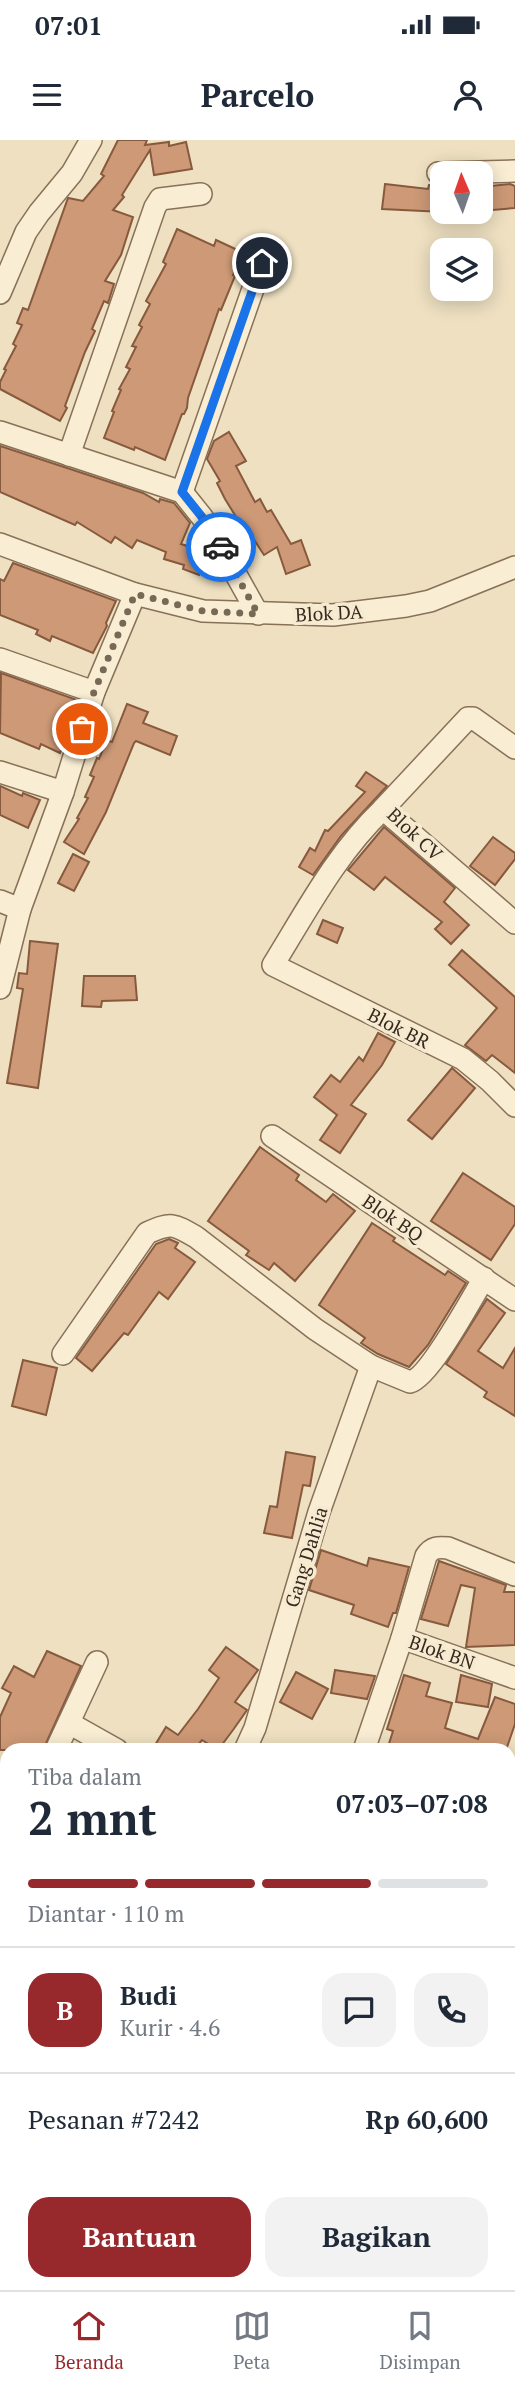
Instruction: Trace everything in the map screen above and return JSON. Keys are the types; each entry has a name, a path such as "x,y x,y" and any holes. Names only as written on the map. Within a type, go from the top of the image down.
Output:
{"street":[{"path":"0,293 26,232 38,213 72,173 91,140"},
{"path":"494,172 515,172"},
{"path":"69,455 155,207 160,199 201,194"},
{"path":"182,492 262,263"},
{"path":"0,432 182,492 215,537 258,614"},
{"name":"Blok DA","path":"0,544 135,594 203,611 258,614 333,615 406,606 430,601 515,567"},
{"path":"0,988 20,909 63,792 94,692 135,594"},
{"path":"0,659 94,692"},
{"name":"Blok CV","path":"515,748 473,718 468,718 383,809 515,923"},
{"path":"0,772 63,792"},
{"name":"Blok BR","path":"383,809 359,831 342,854 274,965 463,1059 515,1106"},
{"path":"0,901 20,909"},
{"name":"Blok BQ","path":"272,1136 515,1300"},
{"path":"63,1354 147,1233 162,1226 175,1225 195,1237 315,1329 372,1366 410,1382 415,1382 440,1351 484,1278"},
{"name":"Gang Dahlia","path":"248,1743 255,1728 319,1512 372,1366"},
{"path":"402,1638 430,1550 449,1548 515,1576"},
{"name":"Blok BN","path":"367,1743 402,1638 515,1678"},
{"path":"59,1743 97,1662"},
{"path":"69,1723 105,1743"}],"building":[{"path":"118,140 147,140 145,145 169,142 169,146 186,142 192,169 154,175 150,150 122,195 124,197 113,210 133,217 121,255 105,281 114,284 108,303 104,301 92,329 95,331 60,421 0,389 0,382 16,346 13,344 22,325 17,323 23,308 28,310 68,198 83,201 104,176 101,174"},
{"path":"385,184 428,189 430,185 430,211 382,209"},
{"path":"494,186 515,186 515,208 494,210"},
{"path":"177,229 214,246 216,240 244,253 221,310 219,309 188,398 187,408 182,414 165,460 104,438 121,390 119,389 130,369 126,367 136,347 132,346 142,327 139,325 150,304 146,301 166,264 163,262"},
{"path":"229,432 246,461 236,466 255,502 260,499 267,512 271,510 291,544 301,540 310,565 286,574 277,547 264,555 249,532 246,533 225,499 217,483 220,481 207,459 214,441"},
{"path":"0,446 143,493 159,502 160,499 174,503 190,523 181,544 207,552 199,575 183,569 184,565 164,559 166,552 137,540 132,548 115,537 111,543 77,522 75,525 0,492"},
{"path":"13,563 116,601 93,653 52,636 50,641 36,634 38,630 0,615 0,579 4,581"},
{"path":"1,673 77,700 60,734 66,736 60,753 41,744 39,749 0,733"},
{"path":"127,704 148,712 143,723 177,736 170,755 136,741 134,743 106,812 84,854 64,842 79,819 77,818 88,798 85,797 94,777 90,775 97,758 99,759 107,740 112,742"},
{"path":"366,772 387,786 341,836 313,875 299,867 310,848 315,851 325,830 328,831 365,792 356,786"},
{"path":"0,786 22,796 23,793 40,800 28,828 0,815"},
{"path":"384,827 455,888 444,902 469,925 451,944 435,929 442,922 385,877 374,890 348,870"},
{"path":"493,837 515,853 515,859 495,885 470,866"},
{"path":"73,854 89,862 74,891 58,883"},
{"path":"323,920 343,928 337,943 317,934"},
{"path":"30,941 58,944 38,1088 7,1083 23,989 17,988 19,973 27,974"},
{"path":"462,950 515,997 515,1073 492,1055 486,1061 465,1045 497,1008 449,965"},
{"path":"84,976 135,976 137,1000 102,1001 101,1007 82,1006"},
{"path":"378,1033 395,1042 382,1065 351,1105 366,1114 340,1153 320,1140 337,1115 314,1097 331,1075 340,1082 359,1057 363,1061"},
{"path":"452,1068 475,1088 432,1139 408,1120"},
{"path":"260,1147 299,1175 296,1180 326,1202 333,1194 355,1211 295,1281 274,1263 269,1270 246,1255 249,1251 208,1221"},
{"path":"463,1173 515,1207 515,1224 491,1260 431,1221"},
{"path":"372,1223 395,1238 393,1241 445,1275 448,1271 466,1283 428,1345 409,1367 378,1354 361,1343 365,1338 319,1305"},
{"path":"169,1239 178,1243 175,1248 195,1262 168,1299 159,1292 128,1335 124,1333 92,1371 76,1358 156,1244"},
{"path":"487,1299 505,1313 478,1351 503,1368 515,1348 515,1416 484,1397 487,1392 446,1364"},
{"path":"23,1360 57,1368 46,1415 12,1406"},
{"path":"286,1452 315,1457 310,1486 303,1485 292,1538 264,1533 270,1506 277,1507"},
{"path":"321,1550 367,1566 369,1558 409,1567 396,1613 393,1613 388,1627 351,1614 354,1605 309,1590"},
{"path":"439,1561 506,1585 504,1592 515,1592 515,1645 466,1647 475,1588 461,1585 448,1626 421,1619"},
{"path":"226,1647 258,1670 235,1702 247,1710 233,1730 223,1743 207,1743 202,1740 200,1743 156,1743 166,1727 178,1735 198,1709 219,1678 209,1670"},
{"path":"47,1651 81,1666 46,1743 0,1743 0,1717 11,1693 2,1688 14,1666 34,1677"},
{"path":"335,1670 375,1676 367,1699 331,1693"},
{"path":"296,1672 328,1689 312,1719 280,1702"},
{"path":"404,1675 430,1683 426,1696 452,1703 445,1728 478,1739 495,1697 515,1704 515,1724 508,1743 389,1743 393,1731 387,1729"},
{"path":"461,1675 492,1684 488,1707 456,1702"}],"way so far":[{"path":"82,729 94,692 135,594 203,611 258,614 221,547"}],"route":[{"path":"221,547 182,492 262,263"}]}
